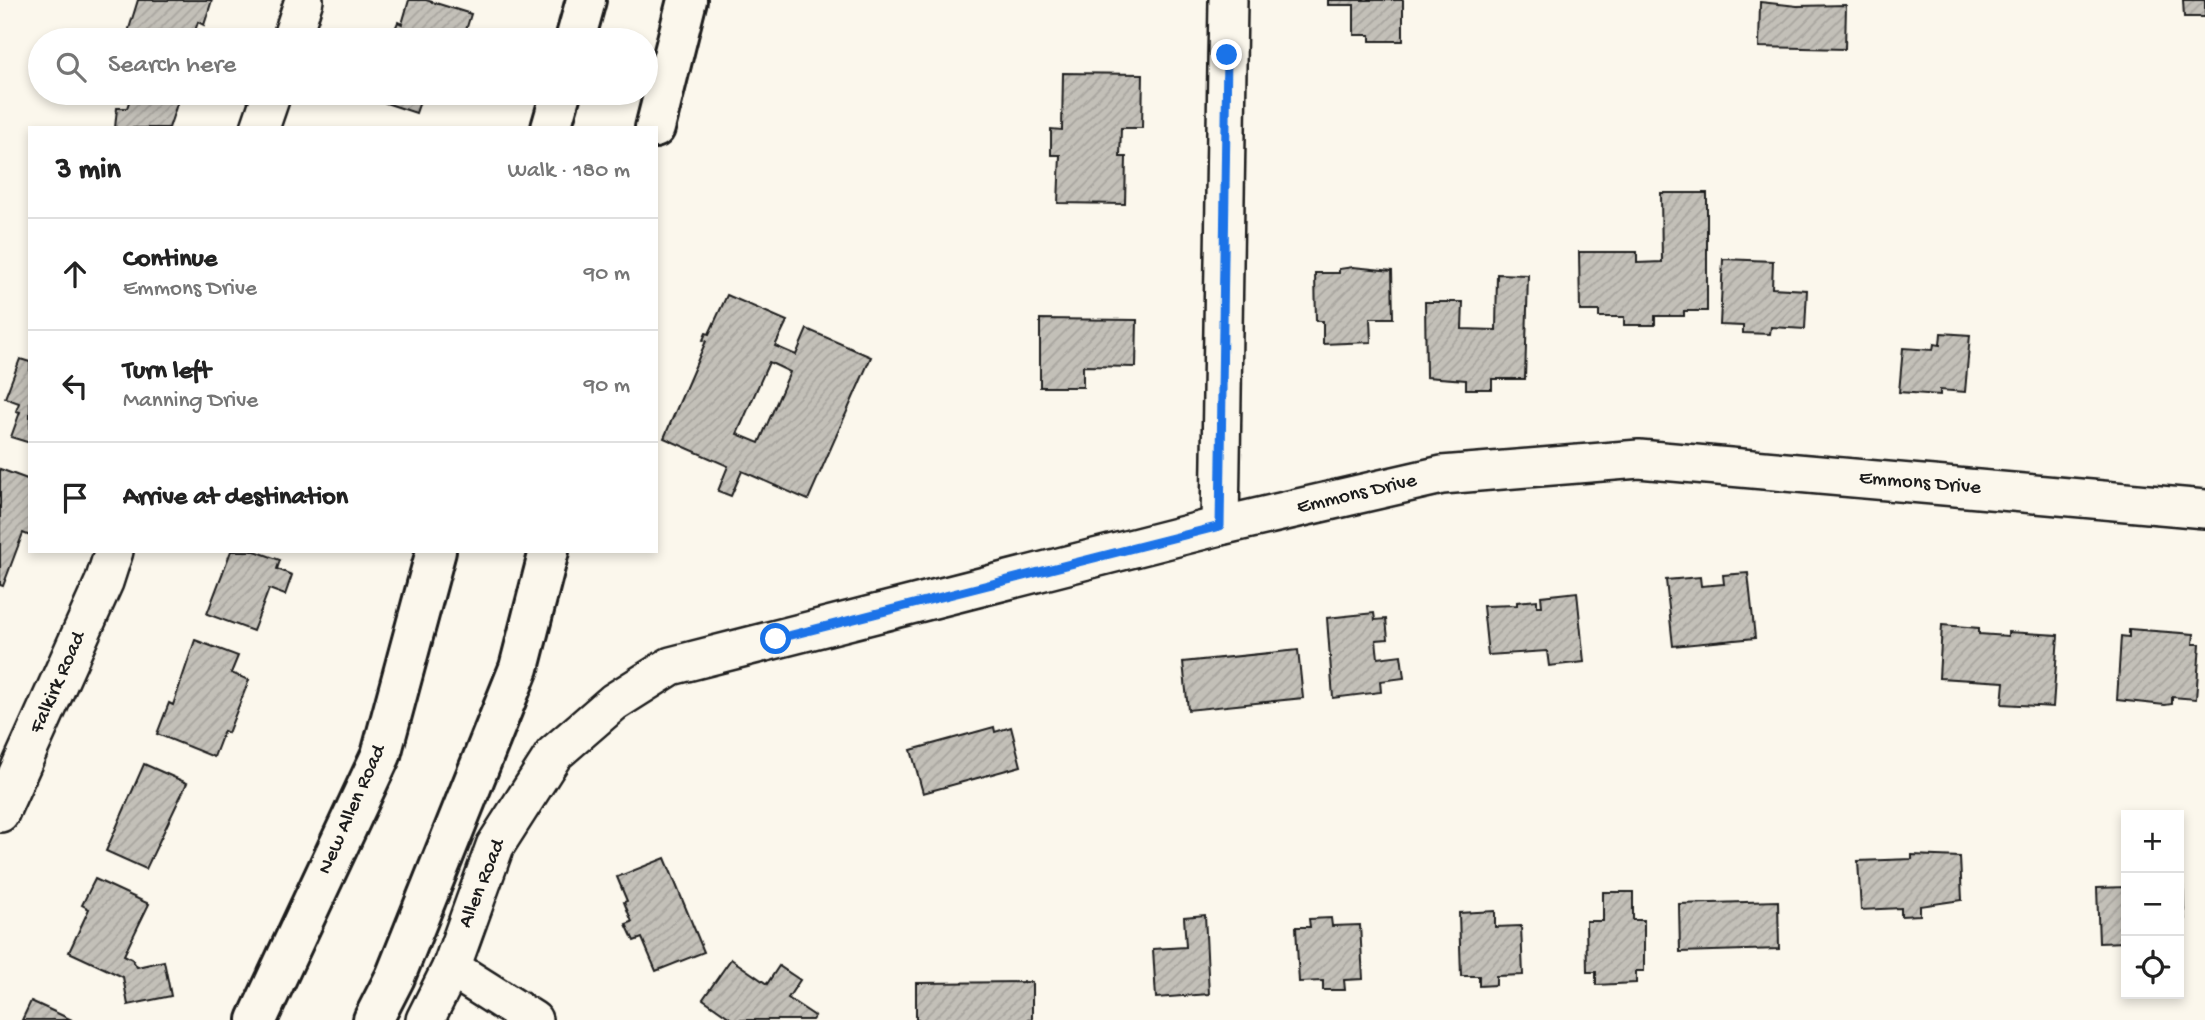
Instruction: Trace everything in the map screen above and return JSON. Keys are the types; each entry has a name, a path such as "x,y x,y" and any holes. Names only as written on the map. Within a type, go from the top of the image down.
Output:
{"main road":[{"path":"578,28 586,0"},
{"path":"656,126 687,0"},
{"path":"552,126 558,105"},
{"name":"New Allen Road","path":"257,1020 381,755 435,553"},
{"path":"373,1020 395,977 519,668 548,553"}],"street":[{"path":"295,28 304,0"},
{"path":"1220,526 1228,0"},
{"path":"261,126 268,105"},
{"name":"Emmons Drive","path":"554,754 614,702 671,666 1220,526 1442,475 1639,459 2205,509"},
{"name":"Falkirk Road","path":"0,813 104,582 113,553"},
{"name":"Allen Road","path":"425,1020 451,968 495,846 554,754"},
{"path":"451,968 533,1020"}],"building":[{"path":"138,0 212,0 204,25 198,22 196,28 129,28"},
{"path":"409,0 426,0 471,14 467,28 395,28 398,22 402,24"},
{"path":"1328,0 1403,0 1403,41 1370,41 1370,35 1354,35 1354,5 1328,5"},
{"path":"2183,0 2205,0 2205,17 2184,17"},
{"path":"1760,2 1797,6 1846,5 1845,49 1759,47"},
{"path":"1063,73 1143,74 1142,128 1121,128 1120,157 1126,157 1125,204 1058,203 1060,155 1051,155 1051,129 1062,130"},
{"path":"128,105 177,105 170,126 115,126 117,108 127,108"},
{"path":"392,105 419,105 416,113"},
{"path":"1661,193 1707,193 1707,311 1684,311 1684,316 1655,316 1655,325 1624,325 1624,317 1599,317 1599,311 1580,311 1579,252 1637,252 1637,263 1662,262"},
{"path":"1723,259 1773,261 1772,288 1807,290 1805,329 1771,327 1770,334 1743,333 1743,326 1720,325"},
{"path":"1353,267 1392,271 1393,318 1370,318 1371,342 1323,344 1323,321 1316,321 1315,273 1339,273 1339,269"},
{"path":"1497,274 1528,275 1525,379 1492,379 1492,389 1466,389 1466,380 1426,377 1425,302 1463,302 1462,329 1496,330"},
{"path":"727,295 787,321 775,346 796,355 807,329 871,357 808,500 742,471 731,496 718,491 728,466 664,438 706,341 703,340 706,333 709,334","holes":["769,362 790,372 759,443 737,434"]},
{"path":"1040,319 1137,320 1136,367 1083,366 1083,387 1040,387"},
{"path":"1941,333 1970,335 1965,392 1940,390 1940,395 1899,392 1903,348 1933,350 1934,344 1940,345"},
{"path":"20,359 28,361 28,442 11,437 20,412 16,411 19,403 5,398"},
{"path":"0,469 28,479 28,535 23,533 3,586 0,585"},
{"path":"230,553 261,553 280,560 277,569 292,575 285,595 269,589 253,631 207,614"},
{"path":"1748,573 1755,638 1673,646 1666,580 1700,577 1701,586 1724,584 1723,575"},
{"path":"1577,592 1584,662 1549,666 1547,651 1488,655 1483,606 1517,605 1517,602 1537,600 1537,606 1542,606 1541,596"},
{"path":"1374,613 1375,620 1386,619 1388,639 1376,640 1378,658 1401,655 1404,678 1380,681 1381,692 1333,698 1327,618"},
{"path":"1942,625 1979,628 1979,634 2008,636 2008,632 2058,635 2053,707 2002,704 2004,682 1939,678"},
{"path":"2129,629 2194,634 2193,644 2200,644 2196,699 2172,697 2172,704 2165,705 2117,700 2121,636 2129,637"},
{"path":"195,640 238,656 231,673 249,680 228,733 224,731 214,757 157,734 169,703 173,705"},
{"path":"1298,650 1303,698 1188,710 1183,662"},
{"path":"994,727 995,732 1011,727 1021,766 923,793 911,750"},
{"path":"144,764 187,783 146,869 106,851"},
{"path":"1912,855 1960,857 1962,900 1920,906 1920,915 1901,916 1901,908 1861,910 1858,861 1912,859"},
{"path":"665,858 704,952 656,971 642,938 634,941 626,924 632,922 617,877"},
{"path":"95,879 149,904 124,955 132,959 137,967 164,961 171,996 128,1005 123,977 69,952 89,909 82,905"},
{"path":"2121,887 2121,942 2099,943 2097,888"},
{"path":"1603,892 1633,892 1633,920 1644,920 1644,971 1636,971 1636,983 1596,985 1596,972 1587,972 1586,921 1603,921"},
{"path":"1778,901 1779,949 1680,952 1679,904"},
{"path":"1495,911 1495,927 1521,926 1523,975 1496,976 1496,985 1479,986 1479,976 1461,976 1459,913"},
{"path":"1205,915 1209,994 1156,998 1153,949 1186,947 1184,917"},
{"path":"1331,918 1332,926 1360,925 1363,979 1344,980 1345,990 1323,990 1323,981 1299,982 1296,927 1310,927 1309,919"},
{"path":"731,959 767,984 779,966 800,980 788,998 815,1016 812,1020 733,1020 703,999"},
{"path":"1032,982 1032,1020 916,1020 916,983"},
{"path":"31,1001 72,1020 22,1020"}],"route":[{"path":"776,639 1220,526 1227,55"}]}
